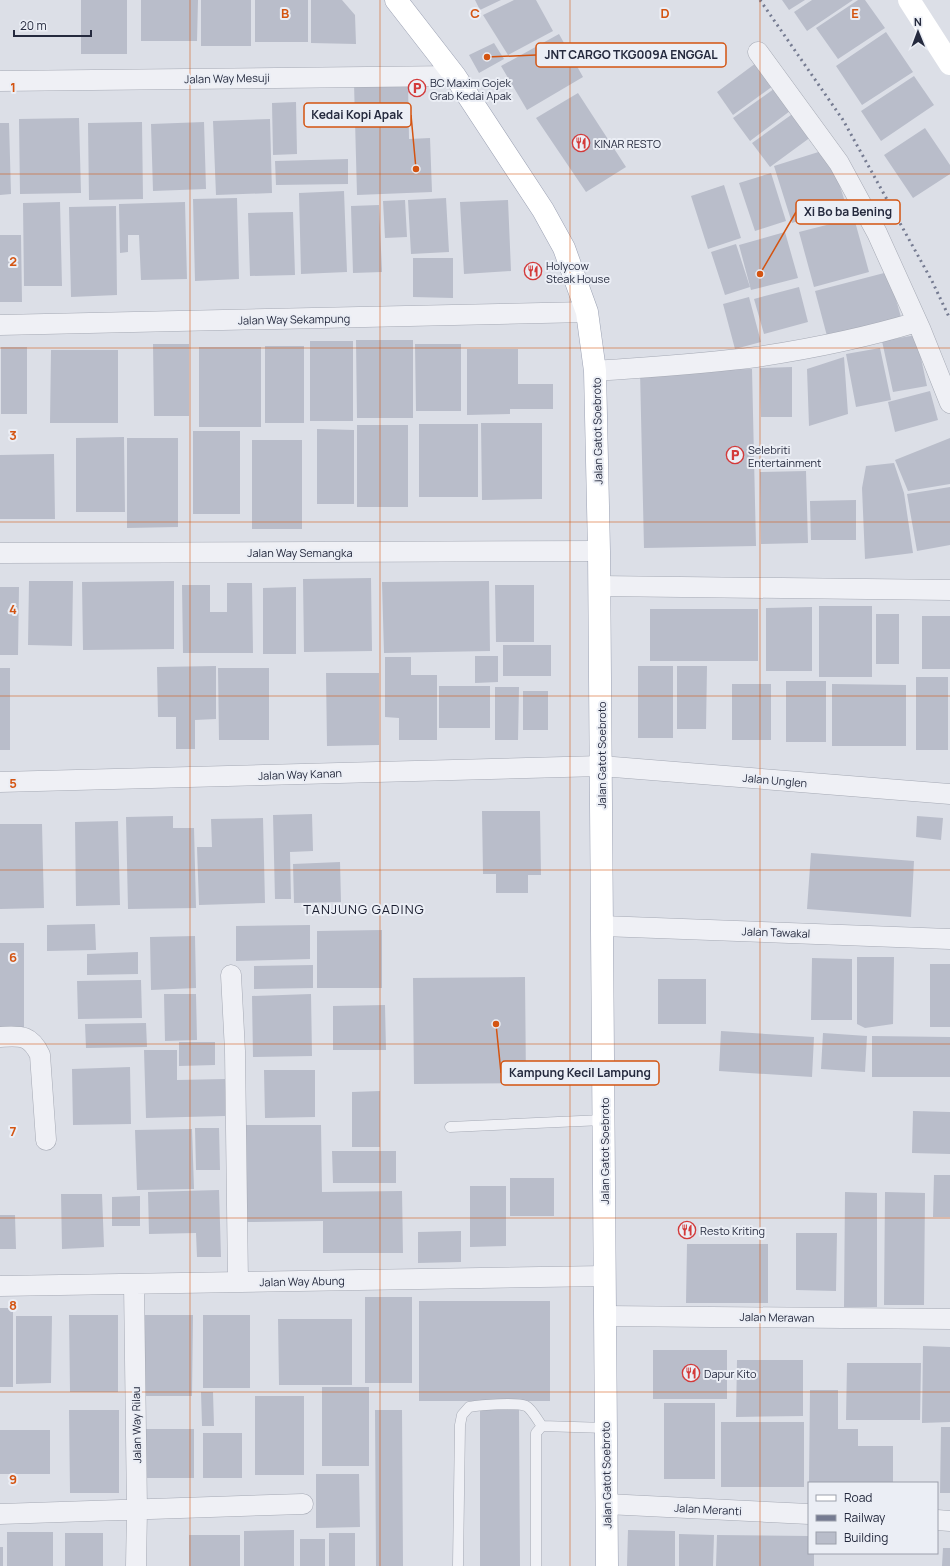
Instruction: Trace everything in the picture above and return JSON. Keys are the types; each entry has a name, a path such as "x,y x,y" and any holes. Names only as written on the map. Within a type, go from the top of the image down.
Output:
{"main road":[{"name":"Jalan Gatot Soebroto","path":"396,0 455,76 547,217 564,248 587,312 595,371 599,551 607,1566"},
{"path":"909,0 950,64"}],"street":[{"path":"758,52 839,163 877,233 917,322 950,403"},
{"name":"Jalan Way Mesuji","path":"0,81 455,76"},
{"name":"Jalan Way Sekampung","path":"0,325 587,312"},
{"path":"595,371 756,357 848,341 917,322"},
{"name":"Jalan Way Semangka","path":"0,553 599,551"},
{"path":"599,586 950,590"},
{"name":"Jalan Way Kanan","path":"0,782 601,766"},
{"name":"Jalan Unglen","path":"601,766 950,794"},
{"name":"Jalan Tawakal","path":"602,926 950,939"},
{"path":"231,975 235,1051 238,1282"},
{"path":"0,1037 18,1036 29,1039 35,1045 40,1055 46,1140"},
{"name":"Jalan Way Abung","path":"0,1286 605,1276"},
{"name":"Jalan Way Rilau","path":"134,1284 137,1510 136,1566"},
{"name":"Jalan Merawan","path":"605,1316 950,1319"},
{"path":"0,1514 303,1504"},
{"name":"Jalan Meranti","path":"606,1504 808,1514"},
{"path":"938,1520 950,1521"}],"lane":[{"path":"450,1127 603,1120"},
{"path":"458,1565 460,1425 462,1416 469,1407 481,1405 519,1405 527,1407 542,1426 606,1428"},
{"path":"536,1566 536,1433 542,1426"}],"building":[{"path":"81,0 127,0 127,54 81,54"},
{"path":"141,0 198,0 197,41 141,41"},
{"path":"201,0 251,0 251,46 201,46"},
{"path":"255,0 308,0 308,42 255,42"},
{"path":"311,0 342,0 355,15 356,44 311,43"},
{"path":"475,0 501,0 480,10"},
{"path":"514,0 536,0 553,31 508,55 483,15"},
{"path":"782,0 805,0 789,10"},
{"path":"812,0 853,0 807,31 794,12"},
{"path":"858,0 865,0 885,28 838,59 816,28"},
{"path":"886,32 913,72 862,105 836,66"},
{"path":"559,34 583,77 527,110 501,66"},
{"path":"494,43 504,59 479,73 469,55"},
{"path":"756,63 773,86 733,115 717,92"},
{"path":"914,76 934,105 881,141 861,111"},
{"path":"408,82 409,139 430,138 432,192 357,195 354,83"},
{"path":"778,86 794,108 750,141 733,118"},
{"name":"KINAR RESTO","path":"578,93 626,167 586,192 536,118"},
{"path":"296,102 297,154 273,155 272,103"},
{"path":"798,110 815,134 770,167 752,143"},
{"path":"79,118 81,193 20,194 19,119"},
{"path":"270,119 272,193 216,195 213,121"},
{"path":"142,122 143,199 89,200 88,123"},
{"path":"204,122 206,189 153,191 151,124"},
{"path":"0,123 9,123 11,194 0,195"},
{"path":"925,128 950,165 950,174 913,198 884,155"},
{"path":"828,149 846,205 792,223 774,166"},
{"path":"348,159 348,184 276,185 275,161"},
{"path":"771,173 786,221 755,231 739,183"},
{"path":"724,185 741,238 708,249 691,196"},
{"path":"344,191 347,272 301,274 299,193"},
{"path":"237,198 239,279 195,281 193,199"},
{"path":"446,198 449,252 411,254 408,200"},
{"path":"405,200 407,237 385,238 383,201"},
{"path":"508,200 511,271 464,274 460,202"},
{"path":"60,202 62,286 24,286 23,203"},
{"path":"185,202 187,279 141,280 139,235 128,235 128,252 120,253 119,204"},
{"path":"379,205 382,272 353,273 351,206"},
{"path":"116,206 117,295 71,297 69,207"},
{"path":"293,212 295,275 250,276 248,213"},
{"path":"854,218 869,272 814,287 799,232"},
{"path":"785,232 798,278 751,290 739,245"},
{"path":"0,235 21,235 22,302 0,302"},
{"path":"736,244 750,287 725,295 711,252"},
{"path":"413,258 453,258 453,298 413,297"},
{"path":"888,272 901,317 827,336 815,291"},
{"path":"799,287 808,322 764,334 754,299"},
{"path":"749,297 761,342 735,349 723,304"},
{"path":"916,335 927,386 893,392 882,341"},
{"path":"356,340 413,340 413,418 357,418"},
{"path":"310,341 353,341 353,421 310,421"},
{"path":"153,344 189,344 189,416 154,416"},
{"path":"415,344 461,344 461,411 416,411"},
{"path":"265,346 304,346 304,423 265,423"},
{"path":"1,347 27,347 27,414 1,414"},
{"path":"199,347 261,347 261,427 199,427"},
{"path":"880,348 891,400 856,407 846,354"},
{"path":"467,349 518,349 518,384 553,384 553,409 510,409 510,414 467,415"},
{"path":"51,350 118,350 118,423 50,423"},
{"path":"844,357 848,414 809,426 807,369"},
{"path":"792,367 792,417 761,417 760,368"},
{"path":"752,369 756,546 644,548 640,371"},
{"path":"930,391 938,420 895,432 888,402"},
{"path":"481,423 542,423 542,499 482,500"},
{"path":"419,424 478,424 478,497 419,497"},
{"path":"357,425 408,425 408,507 357,507"},
{"path":"317,429 354,430 354,504 317,504"},
{"path":"193,431 240,431 240,514 193,514"},
{"path":"124,437 125,512 76,512 76,438"},
{"path":"127,438 178,438 178,527 127,528"},
{"path":"950,438 950,484 908,491 895,460"},
{"path":"252,440 302,440 302,529 252,529"},
{"path":"54,454 55,519 0,519 0,455"},
{"path":"894,463 904,493 913,553 865,559 862,488 866,466"},
{"path":"806,471 808,543 761,544 760,472"},
{"path":"950,487 950,545 917,551 907,494"},
{"path":"856,500 856,540 811,540 810,501"},
{"path":"371,578 372,651 304,652 303,579"},
{"path":"29,581 73,581 72,646 28,645"},
{"path":"174,581 174,649 83,650 82,582"},
{"path":"489,581 490,651 384,653 382,582"},
{"path":"227,583 252,583 253,653 183,653 182,585 210,585 210,612 227,612"},
{"path":"495,585 534,585 534,642 496,642"},
{"path":"0,587 19,587 18,655 0,655"},
{"path":"296,587 296,654 263,654 263,588"},
{"path":"819,606 872,606 872,677 819,677"},
{"path":"812,607 812,671 766,671 766,608"},
{"path":"650,609 758,609 758,661 650,661"},
{"path":"876,614 899,614 899,664 876,664"},
{"path":"922,616 950,616 950,669 922,669"},
{"path":"503,645 551,645 551,676 503,676"},
{"path":"475,656 498,656 498,682 475,683"},
{"path":"385,657 411,657 411,675 437,675 437,740 399,740 399,718 385,717"},
{"path":"216,666 216,719 195,720 195,749 176,749 176,717 158,717 157,667"},
{"path":"638,666 673,666 673,738 638,738"},
{"path":"677,666 707,666 706,729 677,729"},
{"path":"0,668 10,668 10,750 0,750"},
{"path":"218,668 269,668 269,740 219,740"},
{"path":"326,673 379,673 379,745 327,746"},
{"path":"916,677 948,677 948,750 916,750"},
{"path":"786,681 826,681 826,742 786,742"},
{"path":"732,684 771,684 771,740 732,740"},
{"path":"832,684 906,685 906,746 832,746"},
{"path":"439,686 490,686 490,728 439,728"},
{"path":"495,687 519,687 518,740 495,740"},
{"path":"523,691 548,691 548,730 523,730"},
{"path":"482,811 540,811 541,875 528,875 528,893 496,893 496,874 483,874"},
{"path":"312,814 313,851 290,852 291,899 275,899 273,815"},
{"path":"173,816 173,828 194,828 196,908 128,909 126,817"},
{"path":"917,816 943,818 941,840 916,837"},
{"path":"263,818 265,903 199,905 197,847 212,847 211,819"},
{"path":"118,821 120,905 76,906 75,822"},
{"path":"0,824 42,824 44,908 0,909"},
{"path":"811,853 914,861 911,917 807,909"},
{"path":"340,862 341,902 294,903 293,864"},
{"path":"95,924 96,950 47,951 47,925"},
{"path":"310,925 310,959 236,961 236,926"},
{"path":"382,930 382,988 317,988 317,931"},
{"path":"195,936 196,988 151,990 150,937"},
{"path":"0,943 24,943 24,1027 0,1028"},
{"path":"138,952 138,974 87,975 87,954"},
{"path":"857,957 894,957 893,1024 865,1028 857,1024"},
{"path":"812,958 852,959 852,1020 811,1020"},
{"path":"930,964 950,964 950,1027 930,1027"},
{"path":"313,965 313,988 254,989 254,966"},
{"path":"525,977 526,1083 414,1084 413,978"},
{"path":"658,979 706,979 706,1024 658,1024"},
{"path":"141,980 142,1018 78,1019 77,981"},
{"path":"164,994 196,994 197,1040 165,1041"},
{"path":"311,994 312,1056 253,1057 252,996"},
{"path":"385,1005 386,1050 333,1050 333,1006"},
{"path":"146,1023 147,1047 86,1048 85,1024"},
{"path":"721,1031 814,1037 812,1077 719,1071"},
{"path":"823,1033 867,1036 865,1072 821,1069"},
{"path":"872,1036 950,1037 950,1077 872,1077"},
{"path":"179,1042 215,1042 215,1065 179,1066"},
{"path":"144,1050 177,1050 177,1080 225,1079 225,1116 146,1118"},
{"path":"130,1067 131,1124 73,1125 72,1069"},
{"path":"264,1070 315,1070 315,1117 265,1118"},
{"path":"380,1091 380,1147 352,1147 352,1092"},
{"path":"913,1111 950,1112 950,1154 912,1153"},
{"path":"246,1125 321,1125 322,1192 402,1191 403,1253 323,1253 323,1221 247,1222"},
{"path":"195,1128 219,1128 220,1170 196,1170"},
{"path":"192,1129 194,1189 137,1190 135,1130"},
{"path":"332,1151 396,1151 396,1183 333,1183"},
{"path":"934,1175 950,1175 950,1217 933,1217"},
{"path":"510,1178 554,1178 554,1216 510,1216"},
{"path":"470,1186 506,1186 506,1246 470,1247"},
{"path":"219,1190 221,1257 197,1257 196,1233 149,1234 148,1192"},
{"path":"845,1192 877,1193 877,1307 844,1307"},
{"path":"885,1192 925,1193 924,1305 884,1305"},
{"path":"61,1194 102,1194 104,1247 62,1249"},
{"path":"140,1196 140,1226 112,1226 112,1197"},
{"path":"0,1215 15,1215 16,1249 0,1249"},
{"path":"461,1231 461,1262 418,1263 418,1232"},
{"path":"796,1233 837,1233 836,1291 796,1290"},
{"path":"687,1244 768,1244 768,1303 686,1303"},
{"path":"365,1297 412,1297 412,1383 365,1383"},
{"path":"419,1301 550,1301 550,1401 419,1401"},
{"path":"0,1308 13,1308 13,1387 0,1387"},
{"path":"69,1315 118,1315 118,1392 70,1392"},
{"path":"139,1315 193,1315 192,1396 139,1396"},
{"path":"203,1315 250,1315 250,1388 203,1388"},
{"path":"16,1316 52,1316 51,1383 16,1384"},
{"path":"278,1319 352,1319 352,1385 279,1385"},
{"path":"923,1346 950,1347 950,1422 922,1423"},
{"path":"653,1350 727,1350 727,1399 653,1399"},
{"path":"737,1360 803,1360 803,1416 736,1417"},
{"path":"847,1363 921,1363 920,1420 846,1420"},
{"path":"322,1387 369,1387 369,1466 322,1466"},
{"path":"810,1390 838,1390 838,1429 858,1429 858,1446 893,1446 893,1482 809,1482"},
{"path":"201,1392 213,1392 214,1426 202,1426"},
{"path":"255,1396 304,1396 304,1475 255,1475"},
{"path":"664,1403 715,1403 715,1479 664,1479"},
{"path":"69,1410 119,1410 119,1493 70,1493"},
{"path":"375,1410 402,1410 403,1566 376,1566"},
{"path":"480,1410 519,1410 520,1566 480,1566"},
{"path":"721,1422 804,1422 804,1487 721,1487"},
{"path":"941,1427 950,1427 950,1493 940,1493"},
{"path":"139,1429 194,1429 194,1478 139,1478"},
{"path":"0,1430 50,1430 50,1474 0,1474"},
{"path":"203,1433 242,1433 242,1478 203,1478"},
{"path":"316,1474 359,1474 360,1527 316,1528"},
{"path":"294,1530 294,1566 244,1566 244,1531"},
{"path":"628,1530 675,1531 675,1566 627,1566"},
{"path":"7,1532 53,1532 53,1566 7,1566"},
{"path":"65,1533 103,1533 103,1566 65,1566"},
{"path":"329,1533 355,1533 355,1566 329,1566"},
{"path":"679,1534 714,1535 713,1566 679,1566"},
{"path":"189,1535 240,1535 240,1566 189,1566"},
{"path":"717,1535 808,1536 808,1554 814,1554 814,1566 716,1566"},
{"path":"300,1539 325,1539 325,1566 300,1566"},
{"path":"0,1547 3,1547 3,1566 0,1566"},
{"path":"943,1548 950,1548 950,1566 942,1566"}],"railway":[{"path":"760,0 843,120 932,281 950,319"}],"place":[{"name":"JNT CARGO TKG009A ENGGAL","path":"487,57"},
{"name":"BC Maxim Gojek Grab Kedai Apak","path":"417,88"},
{"name":"KINAR RESTO","path":"581,143"},
{"name":"Kedai Kopi Apak","path":"416,169"},
{"name":"Holycow Steak House","path":"533,271"},
{"name":"Xi Bo ba Bening","path":"760,274"},
{"name":"Selebriti Entertainment","path":"735,455"},
{"name":"Kampung Kecil Lampung","path":"496,1024"},
{"name":"Resto Kriting","path":"687,1230"},
{"name":"Dapur Kito","path":"691,1373"}],"district":[{"name":"TANJUNG GADING","path":"364,909"}]}
